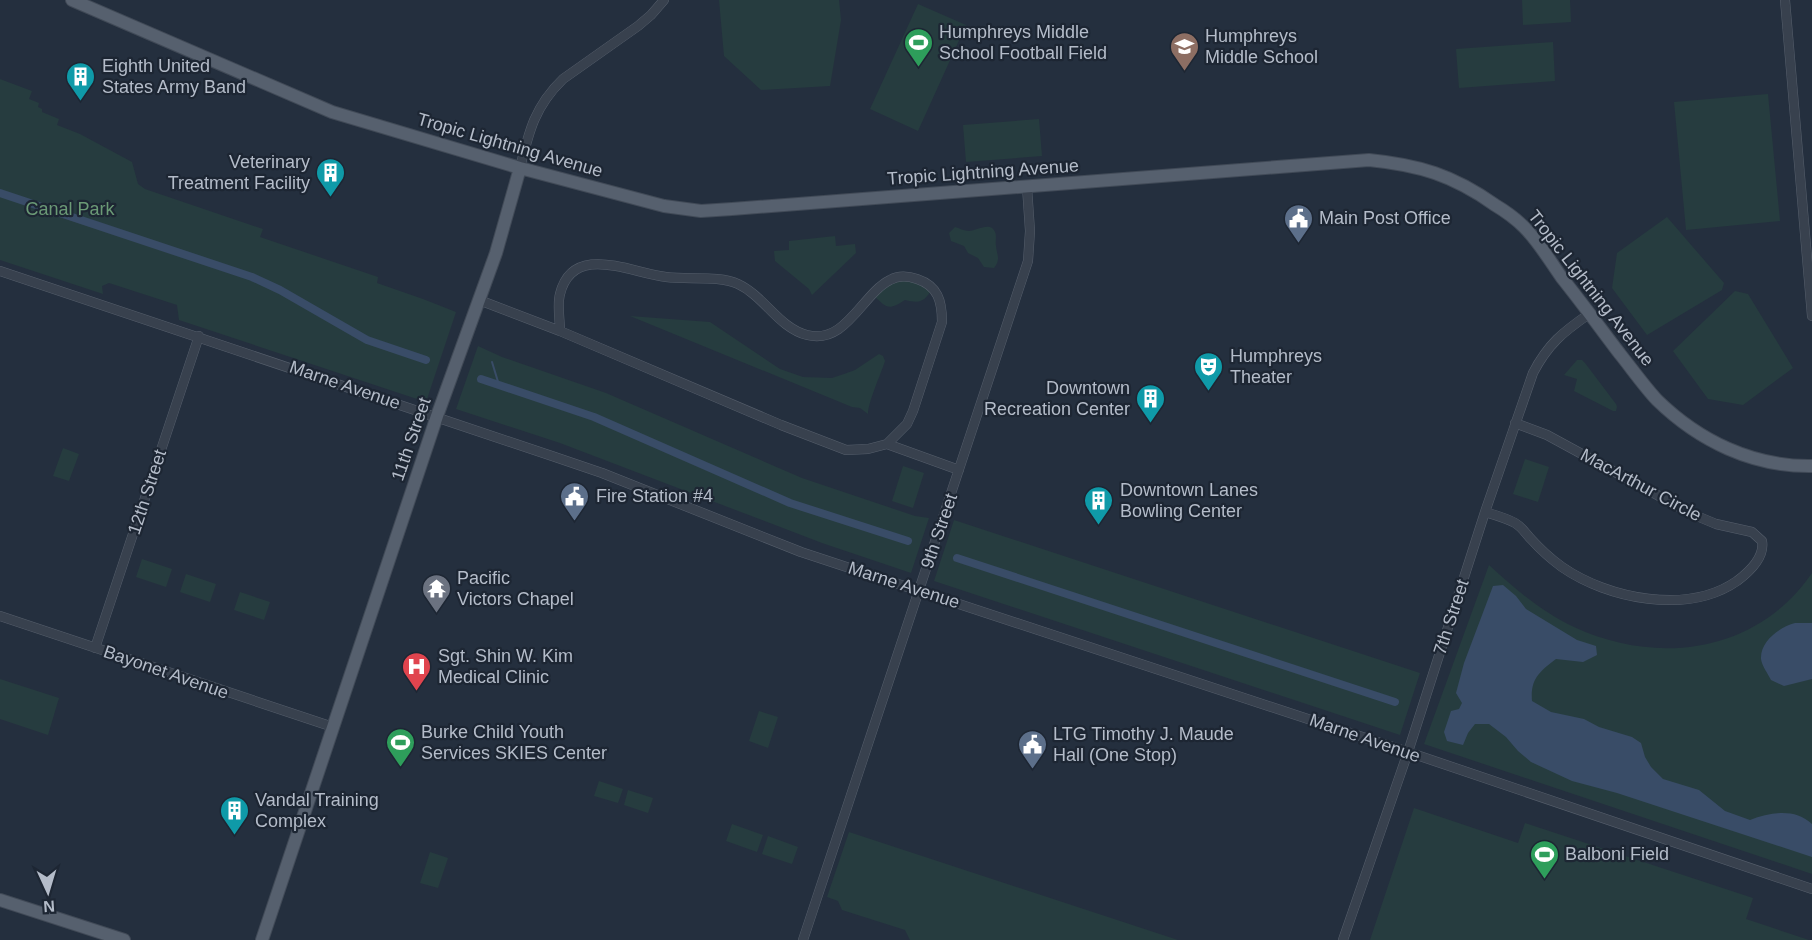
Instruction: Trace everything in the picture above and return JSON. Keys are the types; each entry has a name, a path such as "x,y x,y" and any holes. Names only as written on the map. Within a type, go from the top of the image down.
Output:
{"main road":[{"name":"Tropic Lightning Avenue","path":"72,0 333,112 520,168 664,206 701,211 1369,160 1401,164 1445,176 1474,190 1525,227 1656,399 1699,435 1745,456 1782,465 1812,466"},
{"name":"11th Street","path":"262,940 437,416 495,253 520,168"},
{"path":"0,900 123,940"}],"street":[{"name":"11th Street","path":"520,168 533,120 552,90 563,79 638,26 664,0"},
{"path":"1785,0 1812,315"},
{"name":"9th Street","path":"803,940 1028,261 1030,231 1027,187"},
{"path":"479,300 560,331 781,425 846,450 868,449 888,444 907,424 942,322 942,308 939,297 926,282 908,276 899,277 878,290 843,327 818,336 807,335 793,329 741,285 730,280 685,279 650,275 597,263 576,270 565,281 559,296 560,331"},
{"name":"Marne Avenue","path":"0,270 602,473 801,552 1408,752 1812,889"},
{"name":"7th Street","path":"1343,940 1408,752 1485,512 1533,373 1542,355 1554,341 1589,314"},
{"name":"12th Street","path":"95,648 199,336"},
{"name":"MacArthur Circle","path":"1485,512 1505,518 1521,528 1560,566 1583,580 1629,596 1692,598 1727,588 1741,578 1762,554 1762,541 1752,532 1716,524 1692,514 1534,429 1515,423"},
{"path":"888,444 959,470"},
{"name":"Bayonet Avenue","path":"0,616 333,727"}],"green space":[{"path":"719,0 839,0 841,20 830,86 761,90 724,56"},
{"path":"1522,0 1570,0 1571,22 1523,25"},
{"name":"Humphreys Middle School Football Field","path":"918,4 966,25 918,131 870,109"},
{"path":"1553,42 1555,81 1459,88 1456,49"},
{"name":"Canal Park","path":"0,79 32,91 29,99 39,103 38,107 42,109 42,112 59,119 57,125 80,134 132,162 138,184 145,189 263,229 260,237 378,277 377,283 456,312 427,399 423,401 179,320 177,305 109,283 102,286 103,294 0,260"},
{"path":"1768,94 1780,221 1686,230 1674,102"},
{"path":"1039,119 1042,156 966,162 963,125"},
{"path":"1667,217 1724,283 1722,290 1647,335 1612,288 1617,253"},
{"path":"955,227 969,231 987,227 993,229 996,234 998,257 994,268 984,267 978,258 968,253 964,246 951,241 949,233"},
{"path":"835,236 836,246 855,244 856,253 812,295 809,289 775,261 774,251 789,250 789,241"},
{"path":"899,277 933,288 922,300 915,302 905,300 891,307 873,295"},
{"path":"1735,291 1748,294 1793,368 1743,405 1708,399 1673,351"},
{"path":"630,316 710,322 780,369 803,377 832,378 855,370 879,354 885,361 872,395 868,414 860,408 852,407"},
{"path":"478,346 502,357 606,393 802,478 915,516 929,518 911,573 822,543 560,443 456,409"},
{"path":"1577,360 1585,363 1616,404 1616,411 1574,391 1577,379 1564,375"},
{"path":"63,448 79,454 69,481 53,476"},
{"path":"1525,459 1549,467 1538,502 1513,494"},
{"path":"903,466 924,473 913,508 892,501"},
{"path":"954,520 1420,673 1400,735 934,581"},
{"path":"142,559 172,569 166,587 136,577"},
{"path":"1489,565 1529,599 1574,627 1606,639 1639,646 1672,648 1704,645 1735,636 1763,621 1789,600 1812,573 1812,874 1424,744"},
{"path":"186,574 216,584 210,602 180,592"},
{"path":"240,592 270,602 264,620 234,610"},
{"path":"0,679 59,698 48,735 0,719"},
{"path":"759,711 778,717 768,748 749,741"},
{"path":"599,781 623,789 618,803 594,796"},
{"path":"628,790 653,798 648,813 624,805"},
{"name":"Balboni Field","path":"1414,808 1518,843 1525,823 1753,898 1746,919 1809,940 1370,940"},
{"path":"732,824 763,835 757,852 726,841"},
{"path":"849,832 1178,940 910,940 905,930 842,910 838,901 827,897"},
{"path":"768,836 798,847 792,864 762,854"},
{"path":"430,852 448,858 438,888 420,883"}],"water":[{"path":"1503,585 1526,609 1577,640 1596,646 1597,655 1583,662 1556,659 1545,668 1534,681 1532,701 1551,712 1584,719 1599,727 1632,737 1641,743 1651,767 1663,779 1699,790 1725,811 1750,820 1783,813 1805,819 1812,824 1812,857 1617,793 1572,781 1531,762 1489,724 1475,724 1463,745 1447,741 1444,732 1451,711 1459,709 1462,703 1456,693 1464,663 1493,586"},
{"path":"1795,623 1812,623 1812,679 1784,686 1771,680 1761,659 1762,652 1772,636"}],"waterway":[{"path":"0,193 252,277 280,290 367,340 426,360"},
{"path":"492,362 499,385"},
{"path":"481,379 594,417 790,503 908,541"},
{"path":"957,558 1395,702"}],"place":[{"name":"Humphreys Middle School Football Field","path":"918,68"},
{"name":"Humphreys Middle School","path":"1184,72"},
{"name":"Eighth United States Army Band","path":"81,102"},
{"name":"Veterinary Treatment Facility","path":"331,198"},
{"name":"Main Post Office","path":"1298,244"},
{"name":"Humphreys Theater","path":"1209,392"},
{"name":"Downtown Recreation Center","path":"1151,424"},
{"name":"Fire Station #4","path":"575,522"},
{"name":"Downtown Lanes Bowling Center","path":"1099,526"},
{"name":"Pacific Victors Chapel","path":"436,614"},
{"name":"Sgt. Shin W. Kim Medical Clinic","path":"417,692"},
{"name":"Burke Child Youth Services SKIES Center","path":"400,768"},
{"name":"LTG Timothy J. Maude Hall (One Stop)","path":"1032,770"},
{"name":"Vandal Training Complex","path":"234,836"},
{"name":"Balboni Field","path":"1544,880"}]}
